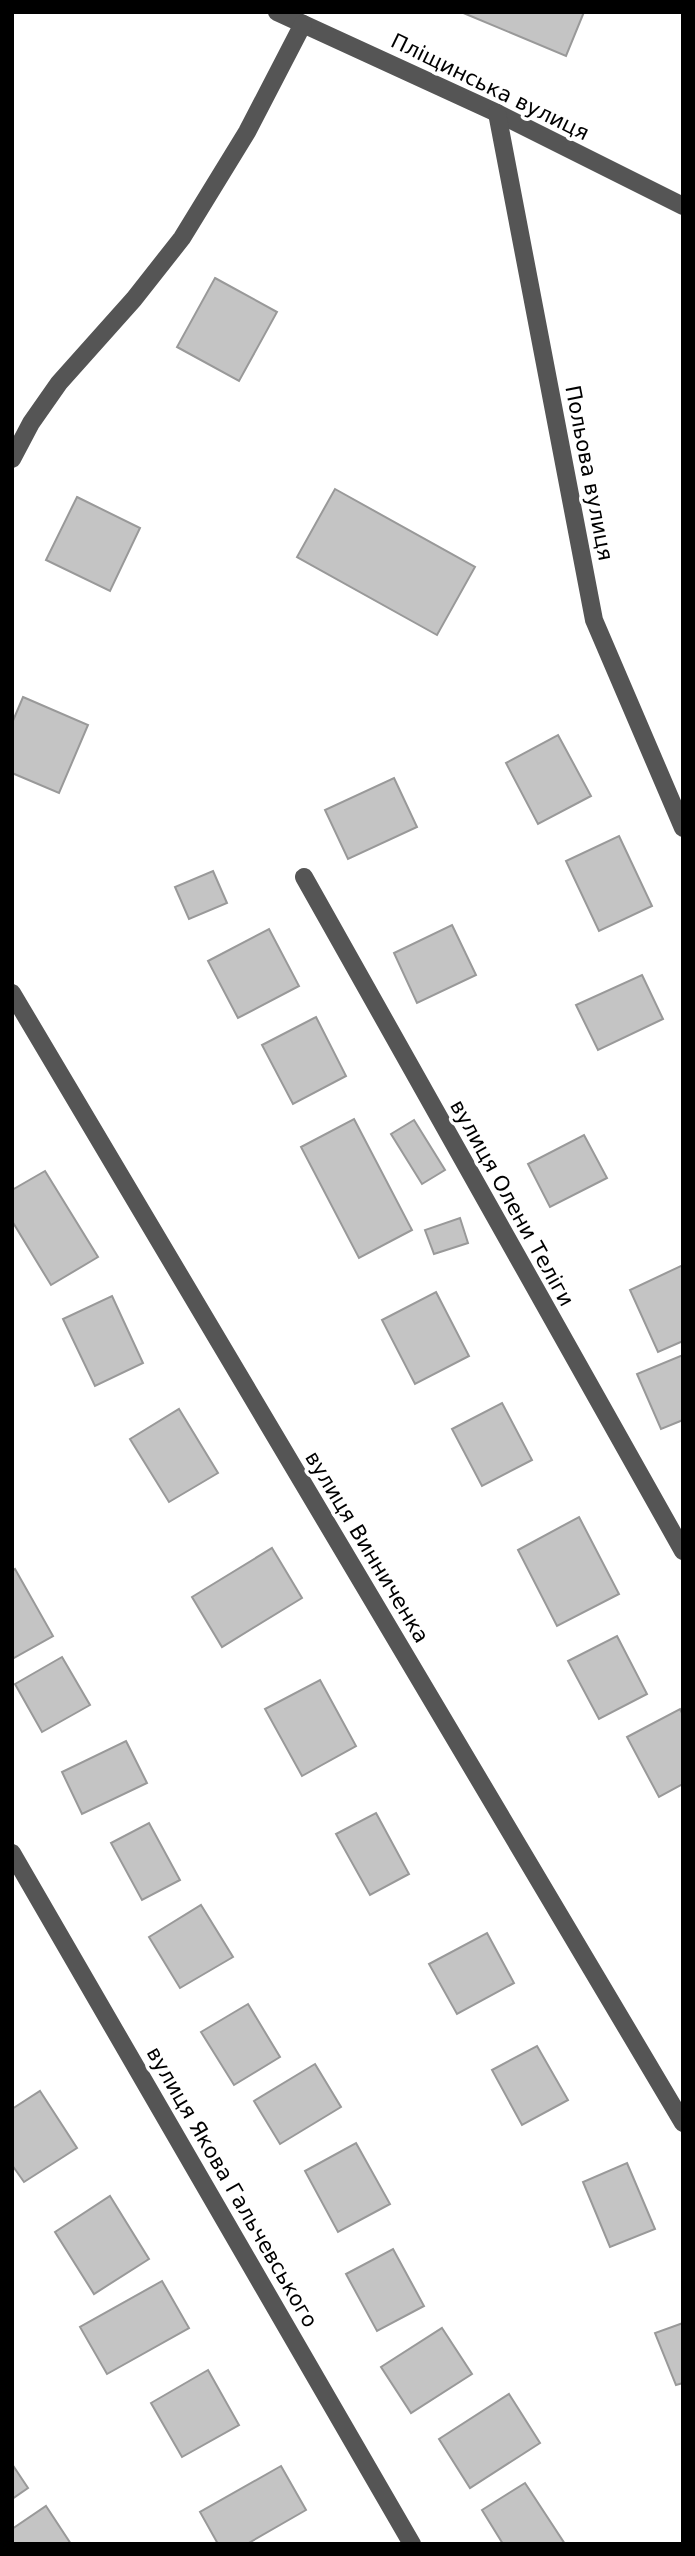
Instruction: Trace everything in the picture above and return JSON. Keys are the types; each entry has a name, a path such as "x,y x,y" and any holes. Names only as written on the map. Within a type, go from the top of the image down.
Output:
{"street":[{"name":"Пліщинська вулиця","path":"277,12 497,113 683,206"},
{"path":"12,459 31,423 59,383 134,299 182,238 247,132 303,24"},
{"name":"Польова вулиця","path":"497,113 594,620 683,828"},
{"name":"вулиця Олени Теліги","path":"304,877 683,1551"},
{"name":"вулиця Винниченка","path":"12,993 683,2123"},
{"name":"вулиця Якова Гальчевського","path":"12,1853 412,2544"}],"building":[{"path":"461,12 584,12 566,56"},
{"path":"215,278 277,312 239,381 177,347"},
{"path":"335,489 475,567 437,635 297,557"},
{"path":"77,497 140,528 110,591 46,560"},
{"path":"23,697 88,725 59,793 12,773 12,723"},
{"path":"558,735 591,796 538,824 506,763"},
{"path":"394,778 417,827 348,859 325,810"},
{"path":"619,836 652,906 599,931 566,861"},
{"path":"213,871 227,903 189,919 175,887"},
{"path":"452,925 476,975 417,1003 394,953"},
{"path":"269,929 299,986 238,1018 208,961"},
{"path":"642,975 663,1019 598,1050 576,1005"},
{"path":"316,1017 346,1076 293,1104 262,1045"},
{"path":"354,1119 412,1230 359,1258 301,1147"},
{"path":"414,1120 445,1170 422,1184 391,1134"},
{"path":"584,1135 607,1178 550,1207 528,1164"},
{"path":"45,1171 98,1257 51,1285 12,1221 12,1190"},
{"path":"460,1218 468,1243 434,1254 425,1230"},
{"path":"683,1265 683,1341 658,1352 630,1290"},
{"path":"436,1292 469,1356 415,1384 382,1320"},
{"path":"112,1296 143,1363 95,1386 63,1319"},
{"path":"683,1355 683,1420 661,1429 637,1374"},
{"path":"502,1403 532,1460 482,1486 452,1429"},
{"path":"179,1409 218,1473 169,1502 130,1439"},
{"path":"579,1517 619,1594 557,1626 518,1550"},
{"path":"272,1548 302,1598 222,1647 192,1597"},
{"path":"15,1569 53,1636 12,1659 12,1571"},
{"path":"617,1636 647,1694 599,1719 568,1661"},
{"path":"62,1657 90,1705 42,1732 15,1684"},
{"path":"320,1680 356,1746 302,1776 265,1709"},
{"path":"680,1709 683,1715 683,1784 659,1797 627,1737"},
{"path":"126,1741 147,1783 82,1814 62,1772"},
{"path":"376,1813 409,1874 370,1895 336,1834"},
{"path":"149,1823 180,1880 142,1900 111,1843"},
{"path":"201,1905 233,1957 180,1988 149,1937"},
{"path":"487,1933 514,1983 457,2014 429,1964"},
{"path":"248,2004 280,2057 234,2085 201,2032"},
{"path":"537,2046 568,2100 522,2125 492,2070"},
{"path":"315,2064 341,2107 280,2144 254,2101"},
{"path":"40,2091 77,2148 24,2182 12,2165 12,2109"},
{"path":"356,2143 390,2204 338,2232 305,2171"},
{"path":"627,2163 655,2229 610,2247 583,2182"},
{"path":"110,2196 149,2259 94,2294 55,2232"},
{"path":"393,2249 424,2306 377,2331 346,2274"},
{"path":"162,2281 189,2328 107,2374 80,2327"},
{"path":"683,2323 683,2383 676,2385 655,2333"},
{"path":"442,2328 472,2374 411,2413 381,2367"},
{"path":"208,2370 239,2425 182,2457 151,2403"},
{"path":"509,2394 540,2443 470,2488 439,2439"},
{"path":"12,2464 28,2488 12,2499"},
{"path":"281,2466 306,2510 247,2544 218,2544 200,2512"},
{"path":"525,2483 565,2544 503,2544 482,2510"},
{"path":"46,2506 71,2544 12,2544 12,2529"}]}
